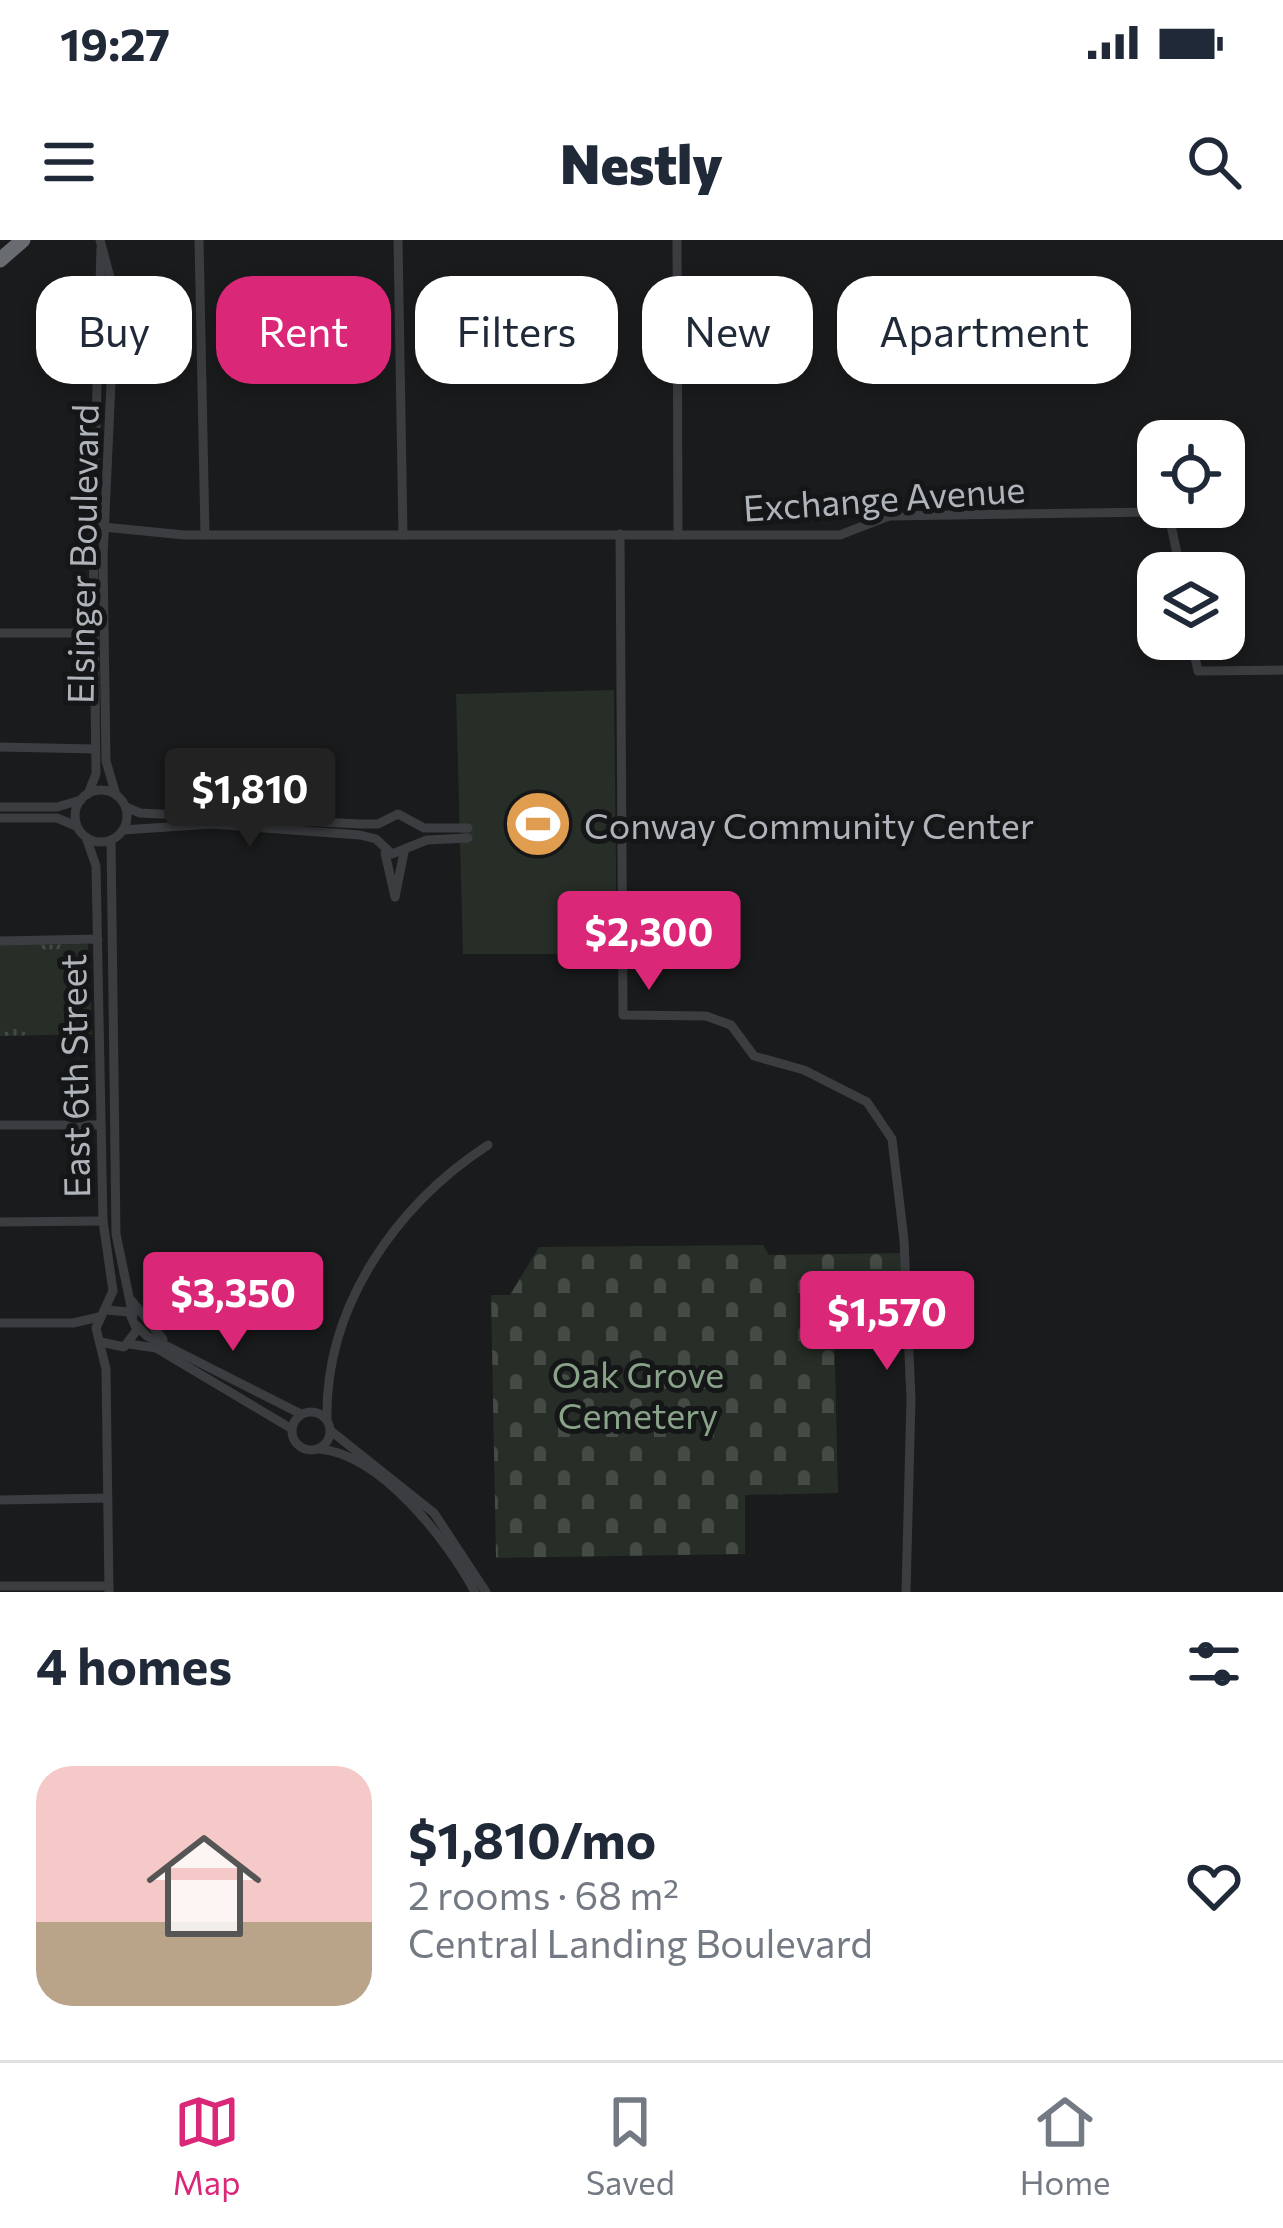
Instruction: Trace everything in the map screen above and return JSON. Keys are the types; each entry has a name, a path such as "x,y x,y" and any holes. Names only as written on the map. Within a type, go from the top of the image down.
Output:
{"highway":[{"path":"0,260 23,240"}],"street":[{"path":"199,240 205,535"},
{"path":"398,240 403,535"},
{"path":"677,240 678,535"},
{"name":"Elsinger Boulevard","path":"100,241 104,297 97,395 99,526 106,761 116,795"},
{"name":"Elsinger Boulevard","path":"85,797 96,779 93,633 115,296 100,241"},
{"path":"97,395 104,407 107,457"},
{"name":"Exchange Avenue","path":"99,526 205,535 840,535 889,516 1154,512 1171,525 1177,552"},
{"path":"620,534 623,1015 706,1016 730,1025 754,1056 804,1070 867,1102 897,1152 911,1399 906,1592"},
{"path":"0,633 93,633"},
{"path":"1196,660 1198,671 1283,670"},
{"path":"0,747 95,748"},
{"path":"0,807 57,807 85,797 116,795 140,813 378,824 398,814 413,824 468,833 413,843 404,852 395,896 389,859 379,844 378,824"},
{"path":"78,827 85,797"},
{"path":"123,830 126,807"},
{"path":"0,818 57,818 78,827 86,837 111,840 123,830 212,824 379,844 404,852"},
{"path":"413,824 413,843"},
{"name":"East 6th Street","path":"86,837 96,866 103,1221 113,1291 97,1335"},
{"name":"East 6th Street","path":"111,840 115,1219 134,1320"},
{"path":"0,941 98,939"},
{"path":"0,1125 101,1125"},
{"path":"482,1591 455,1539 418,1496 338,1442 329,1425 325,1390 343,1322 376,1256 426,1195 488,1145"},
{"path":"0,1222 103,1221"},
{"path":"124,1280 139,1313 167,1343"},
{"path":"0,1323 73,1323 119,1308 167,1343 329,1425"},
{"path":"106,1369 124,1346 134,1320"},
{"path":"73,1323 124,1346 156,1348 292,1429 298,1445 339,1454 387,1484 433,1528 482,1591"},
{"path":"0,1586 109,1589 106,1369 97,1335"},
{"path":"292,1429 325,1390"},
{"path":"319,1448 329,1425"},
{"path":"0,1500 108,1498"}],"green space":[{"name":"Conway Community Center","path":"614,690 617,954 463,954 456,694"},
{"path":"88,944 92,1034 0,1036 0,945"},
{"path":"68,949 68,1019 54,1024 0,1023 0,958 10,950"},
{"name":"Oak Grove Cemetery","path":"763,1245 769,1255 904,1253 905,1317 834,1319 838,1493 745,1495 745,1554 496,1558 491,1295 510,1295 539,1247"}],"place":[{"name":"Conway Community Center","path":"538,824"}]}
